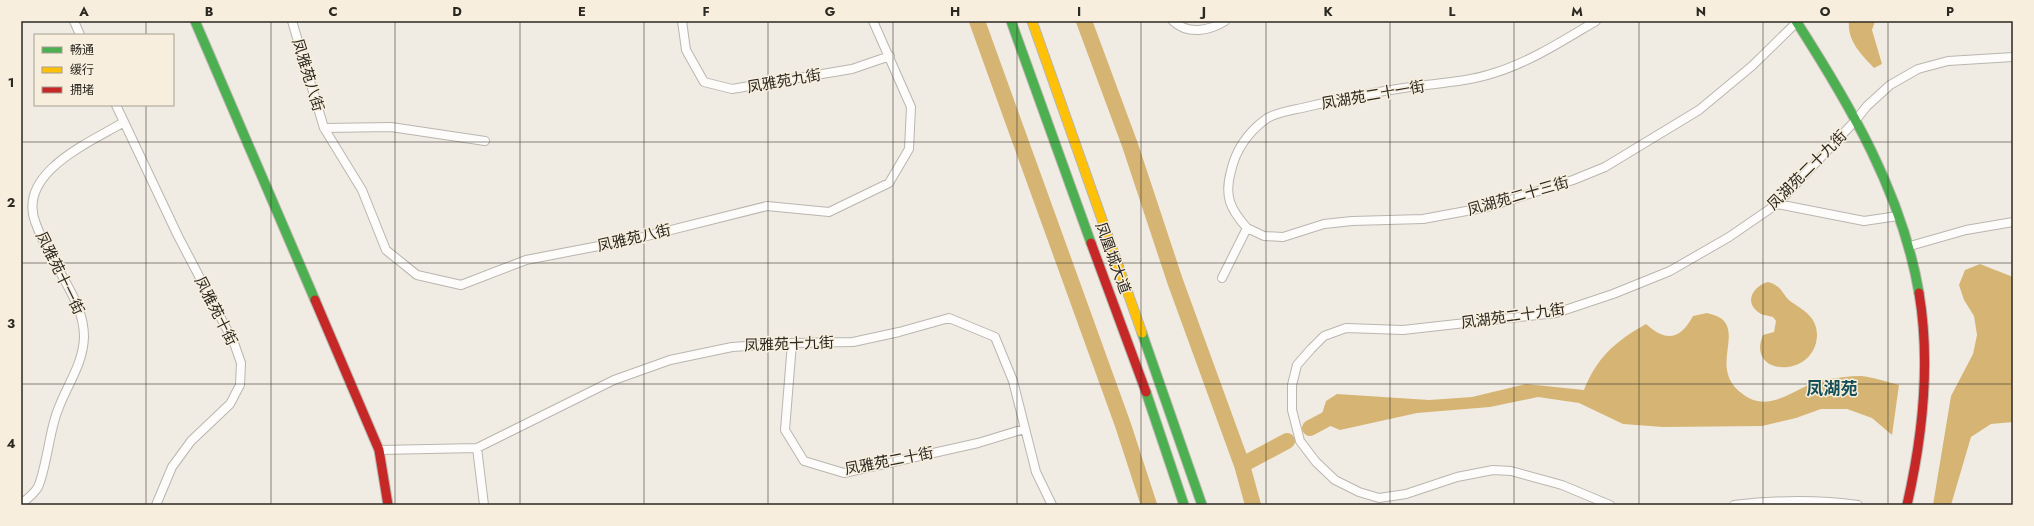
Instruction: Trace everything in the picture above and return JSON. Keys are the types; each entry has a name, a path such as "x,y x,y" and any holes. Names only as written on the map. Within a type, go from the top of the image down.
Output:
{"street":[{"path":"195,21 379,450 388,505"},
{"name":"凤凰城大道","path":"1011,21 1154,415 1184,505"},
{"name":"凤凰城大道","path":"1032,21 1083,161 1129,297 1195,480 1202,505"},
{"path":"1796,22 1828,73 1855,121 1899,216 1909,246 1922,309 1926,375 1920,442 1906,505"}],"lane":[{"path":"74,21 80,34"},
{"name":"凤雅苑八街","path":"292,21 324,128 362,190 386,250 417,275 461,285 526,260 634,239 767,206 829,212 890,183 909,149 911,107 890,56"},
{"name":"凤雅苑九街","path":"682,21 686,50 704,82 732,89 852,69 890,56"},
{"path":"873,21 890,56"},
{"path":"1173,21 1177,25 1194,31 1213,29 1225,21"},
{"name":"凤湖苑二十一街","path":"1247,228 1235,215 1228,198 1228,180 1235,155 1247,135 1267,118 1326,102 1369,94 1451,83 1494,73 1556,45 1596,21"},
{"name":"凤湖苑二十三街","path":"1247,228 1264,236 1282,237 1324,224 1352,221 1423,219 1488,207 1574,180 1605,167 1699,110 1752,66 1796,22"},
{"name":"凤湖苑二十九街","path":"1610,505 1562,485 1533,476 1511,471 1493,470 1457,477 1406,494 1379,498 1358,492 1335,480 1316,462 1300,441 1292,410 1292,385 1297,365 1310,348 1324,336 1346,328 1403,330 1556,313 1613,294 1670,271 1729,237 1777,204 1855,121 1867,106 1890,85 1918,70 1948,61 2013,57"},
{"name":"凤雅苑十街","path":"116,106 178,236 234,343 241,363 240,385 230,404 191,441 172,467 156,505"},
{"name":"凤雅苑十一街","path":"21,504 34,492 42,477 56,412 78,368 84,337 83,321 78,306 35,223 33,204 38,186 49,170 124,122"},
{"name":"凤雅苑八街","path":"324,128 391,127 485,141"},
{"path":"1777,204 1864,221 1899,216"},
{"path":"1909,246 1966,230 2013,222"},
{"path":"1222,278 1247,228"},
{"name":"凤雅苑十九街","path":"477,448 614,380 670,360 732,347 792,343 853,342 899,332 949,318 995,337 1012,381 1036,472 1052,505"},
{"name":"凤雅苑二十街","path":"792,343 785,430 804,460 844,473 978,443 1024,429"},
{"path":"379,450 477,448 484,505"},
{"path":"1734,505 1792,499 1829,501 1858,505"}],"shaded area":[{"path":"1849,21 1875,21 1872,30 1882,64 1874,68 1856,47 1850,35"},
{"path":"1980,264 2013,277 2013,422 1991,424 1971,437 1951,505 1933,505 1951,396 1973,354 1977,335 1974,316 1964,300 1959,285 1965,270"},
{"path":"1768,282 1777,286 1789,301 1810,316 1815,324 1817,335 1814,349 1806,359 1795,365 1783,367 1772,365 1764,359 1760,349 1763,335 1774,332 1776,321 1773,317 1763,315 1758,312 1751,303 1751,298 1752,294 1759,286"},
{"path":"1707,313 1722,319 1727,326 1729,335 1726,365 1728,375 1734,385 1744,395 1754,400 1765,402 1775,400 1824,380 1861,376 1870,377 1899,385 1892,435 1872,418 1847,409 1821,409 1796,418 1762,426 1663,427 1623,424 1579,403 1538,397 1490,407 1417,413 1340,430 1328,425 1322,414 1326,401 1337,394 1429,400 1472,397 1526,384 1584,390 1589,378 1601,359 1635,330 1646,324 1660,334 1672,336 1683,330 1693,316"}],"waterway":[{"path":"977,21 1123,425 1149,505"},
{"path":"1084,21 1130,145 1175,281 1242,465 1253,505"},
{"path":"1310,428 1325,420"},
{"path":"1242,465 1287,441"}],"traffic: fast":[{"path":"195,21 315,300"},
{"path":"1011,21 1091,243"},
{"path":"1796,21 1836,85 1887,185 1911,256 1919,293"},
{"path":"1142,333 1202,505"},
{"path":"1146,392 1184,505"}],"traffic: slow":[{"path":"1032,21 1142,333"}],"traffic: jam":[{"path":"1091,243 1146,392"},
{"path":"1907,505 1913,479 1924,399 1925,373 1923,320 1919,293"},
{"path":"315,300 379,450 388,505"}],"district":[{"name":"凤湖苑","path":"1832,388"}]}
